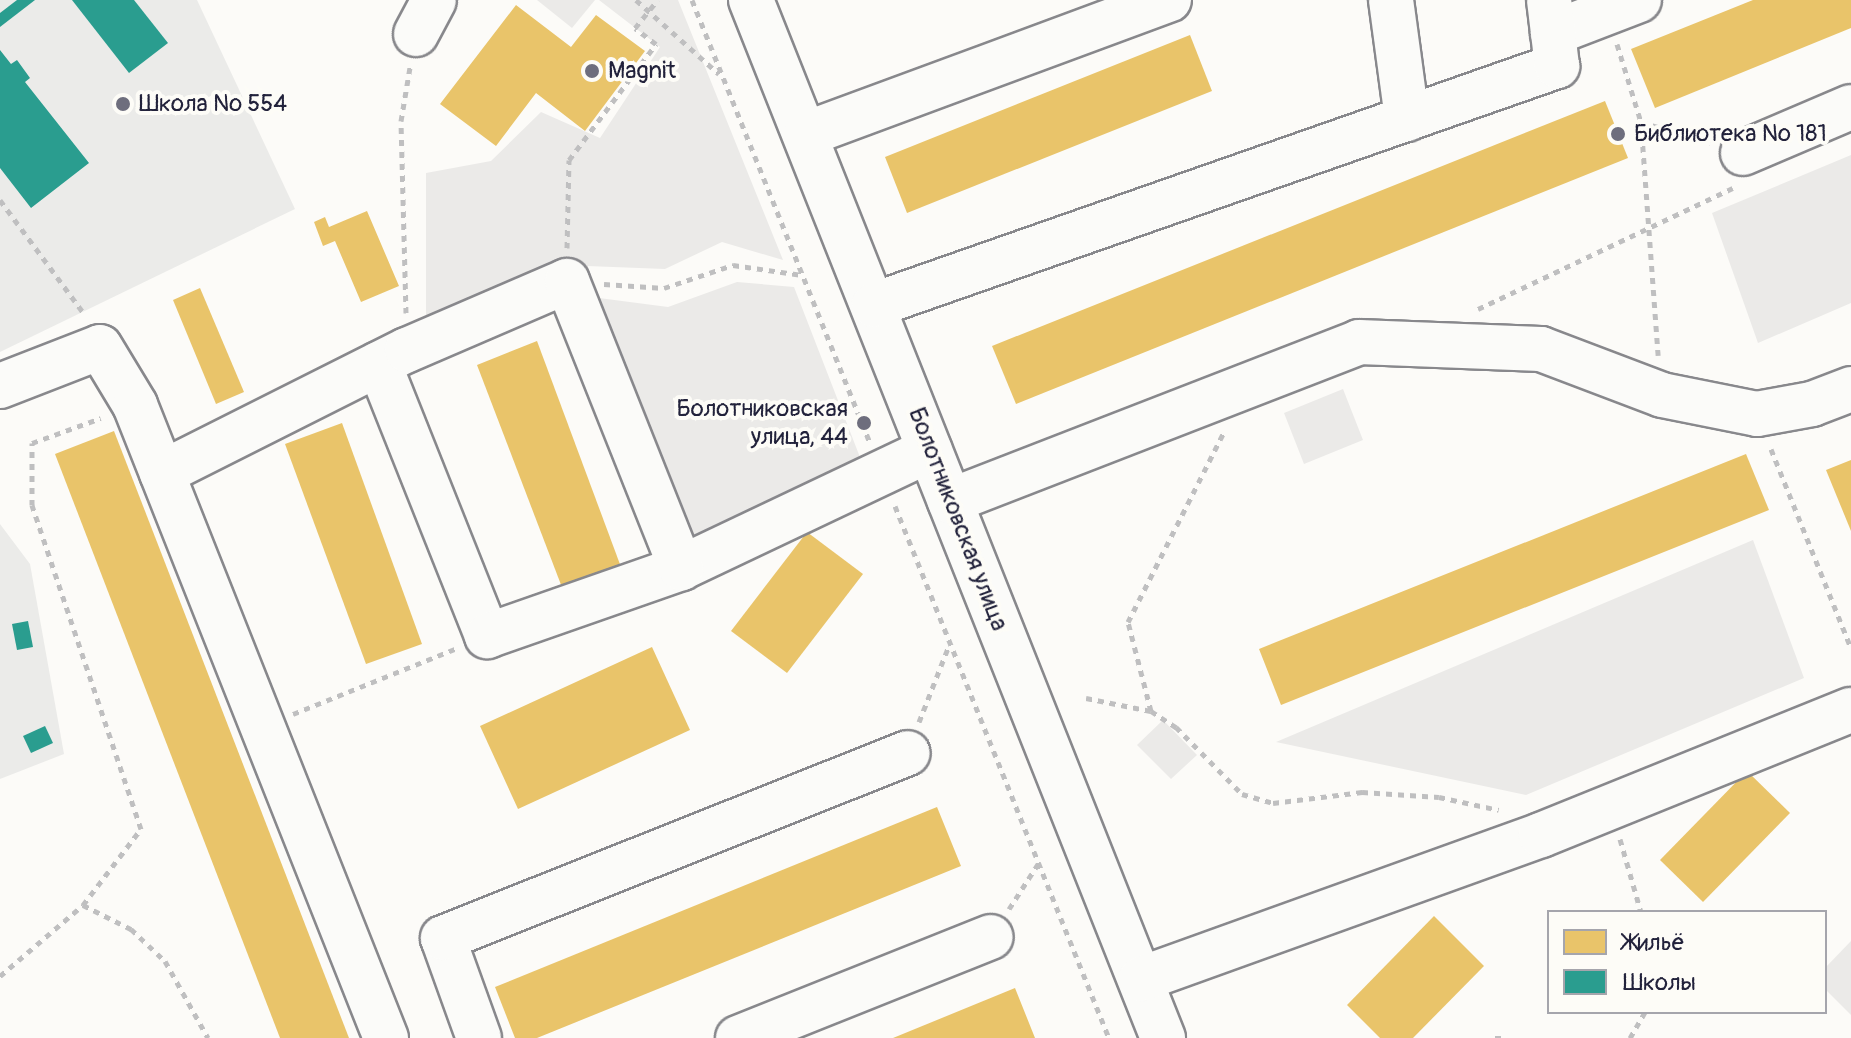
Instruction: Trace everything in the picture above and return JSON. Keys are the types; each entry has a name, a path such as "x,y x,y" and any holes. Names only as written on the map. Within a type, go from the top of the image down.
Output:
{"street":[{"name":"Болотниковская улица","path":"751,0 1163,1038"},
{"path":"806,134 1169,0"},
{"path":"1391,0 1407,119"},
{"path":"874,305 1557,66 1551,16 1623,6"},
{"path":"1743,153 1851,107"},
{"path":"162,473 393,357 567,281 681,568"},
{"path":"950,501 1359,342 1541,349 1662,395 1757,414 1812,404 1851,389"},
{"path":"0,386 100,347 135,405 386,1038"},
{"path":"393,357 487,636 681,568 929,450"},
{"path":"1141,979 1541,835 1851,710"},
{"path":"479,1038 443,938 907,753"},
{"path":"738,1038 991,937"}],"path":[{"path":"636,0 723,77"},
{"path":"658,0 635,28 656,44 569,160 567,281 664,288 733,265 803,275"},
{"path":"692,0 1109,1038"},
{"path":"1623,6 1641,122 1662,395"},
{"path":"393,357 401,121 425,17"},
{"path":"1470,312 1755,178 1743,153 1641,122"},
{"path":"0,200 84,311 100,347"},
{"path":"1151,711 1128,622 1247,386"},
{"path":"0,976 83,905 141,829 32,505 32,443 135,405"},
{"path":"1757,414 1851,648"},
{"path":"263,726 487,636"},
{"path":"907,753 950,643"},
{"path":"1086,698 1151,711 1176,727 1242,794 1273,803 1362,792 1439,797 1516,815 1541,835"},
{"path":"1611,807 1640,910"},
{"path":"991,937 1038,863"},
{"path":"83,905 131,929 165,961 208,1038"},
{"path":"1630,1038 1644,1014"},
{"path":"1495,1038 1503,1038"}],"shaded area":[{"name":"Школа № 554","path":"0,0 197,0 295,209 0,352"},
{"path":"537,0 595,0 572,28"},
{"path":"599,0 678,0 783,260 722,242 665,269 561,265 426,327 426,173 491,161 541,112 600,138 660,47"},
{"path":"1851,155 1851,303 1758,343 1712,213"},
{"path":"737,282 794,287 863,465 691,547 599,298 668,307"},
{"path":"1343,389 1363,440 1304,464 1284,413"},
{"path":"0,524 30,564 64,754 0,779"},
{"path":"1753,540 1804,678 1526,795 1276,742"},
{"path":"1163,720 1197,755 1171,779 1137,745"},
{"path":"1851,941 1851,1015 1827,991 1827,966"}],"building: Жильё":[{"path":"1753,0 1851,0 1851,28 1655,108 1631,49"},
{"path":"516,5 571,47 596,15 645,51 585,131 536,93 496,146 440,104"},
{"path":"1190,35 1212,91 907,213 885,157"},
{"path":"1605,101 1628,158 1016,404 992,346"},
{"path":"367,211 399,286 361,302 335,241 323,246 314,222 325,217 329,227"},
{"path":"200,288 244,392 216,404 173,300"},
{"path":"537,341 621,567 563,590 477,365"},
{"path":"342,423 422,644 366,664 285,444"},
{"path":"114,431 349,1038 280,1038 55,454"},
{"path":"1746,454 1769,510 1281,705 1259,649"},
{"path":"1851,460 1851,531 1826,470"},
{"path":"807,532 863,574 787,673 731,631"},
{"path":"652,647 690,730 518,809 480,726"},
{"path":"1747,771 1790,813 1703,902 1660,860"},
{"path":"937,807 961,866 537,1038 515,1038 495,987"},
{"path":"1434,916 1484,966 1413,1038 1380,1038 1347,1005"},
{"path":"1015,988 1035,1038 893,1038"}],"building: Школы":[{"path":"17,0 35,0 0,27 0,13"},
{"path":"72,0 134,0 168,43 129,73"},
{"path":"0,50 11,64 17,60 30,78 25,82 89,163 31,208 0,168"},
{"path":"28,621 33,647 17,650 12,624"},
{"path":"45,726 53,743 31,753 23,736"}],"place":[{"name":"Magnit","path":"592,71"},
{"name":"Школа № 554","path":"123,104"},
{"name":"Библиотека № 181","path":"1618,134"},
{"name":"Болотниковская улица, 44","path":"864,423"}]}
